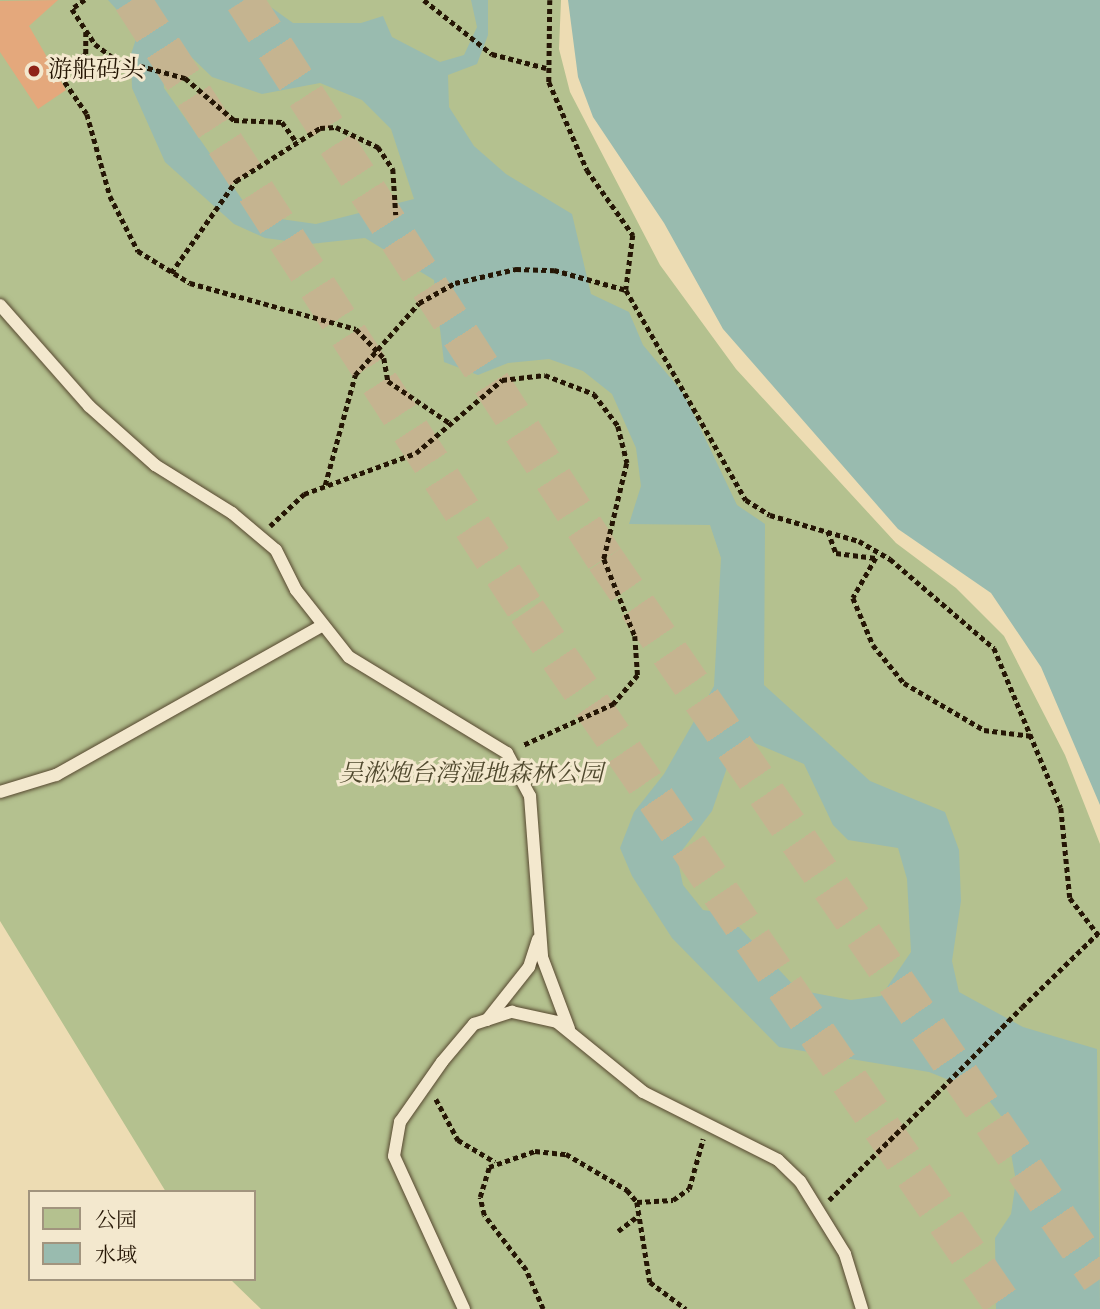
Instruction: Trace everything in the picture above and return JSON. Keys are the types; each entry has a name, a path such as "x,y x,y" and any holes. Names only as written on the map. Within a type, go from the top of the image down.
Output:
{"lane":[{"path":"0,304 89,406 155,465 276,550 322,626 349,657 388,685 506,753 530,796 540,932 554,1000 569,1029 643,1092 778,1160 818,1210 845,1254 862,1309"},
{"path":"0,792 56,775 322,626"},
{"path":"486,1021 529,967 540,932"},
{"path":"464,1309 394,1156 400,1122 474,1024 513,1012 569,1029"}],"path":[{"path":"85,0 72,9 86,32 115,59 164,75 185,78 234,120 282,122 297,143"},
{"path":"424,0 468,40 492,54 546,68"},
{"path":"550,0 546,68 557,109 587,170 633,235 626,290 746,500 770,515 828,531 890,559 994,648 1061,808 1070,898 1098,936 1022,1007 818,1210"},
{"path":"86,32 86,54 60,75 87,114 123,230 138,251 171,273 356,330 384,358 388,381 451,424"},
{"path":"171,273 205,217 236,181 320,128 336,127 378,147 393,169 396,215"},
{"path":"325,485 345,401 374,348 419,303 489,273 554,270 626,290"},
{"path":"259,536 304,494 325,485 360,478 416,453 502,380 545,375 594,394 624,442 626,480 604,559 635,635 638,675 614,704 506,753"},
{"path":"828,531 836,554 876,558 853,598 873,645 904,683 984,730 1032,736"},
{"path":"430,1080 447,1128 495,1163"},
{"path":"637,1202 673,1200 689,1189 704,1121"},
{"path":"543,1309 526,1270 484,1215 481,1183 495,1163 535,1151 566,1154 615,1183 637,1202 643,1256 659,1295 686,1309"},
{"path":"613,1191 615,1183"},
{"path":"618,1231 639,1215"},
{"path":"635,1251 643,1256"}],"green space":[{"name":"吴淞炮台湾湿地森林公园","path":"0,0 561,0 559,49 570,92 660,265 736,369 896,543 956,588 1004,636 1065,755 1100,844 1100,1309 261,1309 232,1281 256,1281 256,1190 165,1190 0,921"}],"water":[{"path":"108,0 261,0 293,23 361,23 383,16 392,37 440,62 464,55 477,27 471,0 488,0 488,35 477,64 448,75 449,107 474,146 506,174 572,214 591,294 629,312 643,345 684,394 737,505 765,524 764,685 870,781 945,812 959,850 961,901 952,961 959,992 1023,1027 1097,1049 1100,1309 996,1309 995,1238 1011,1214 1016,1181 1005,1121 984,1094 929,1072 779,1047 672,938 632,876 620,848 634,812 664,774 714,686 721,558 710,525 629,524 641,486 636,448 612,394 583,371 549,359 508,363 478,375 444,362 434,280 365,238 310,244 265,238 234,224 165,162 132,88 131,54 138,33","holes":["186,52 212,77 262,94 320,83 362,100 391,129 414,199 316,224 253,215 164,88 162,55","750,741 804,764 833,825 848,840 898,848 907,879 911,952 881,996 851,1000 798,990 726,913 703,910 683,885 677,857 712,811 729,762"]},
{"path":"568,0 1100,0 1100,805 1041,667 991,593 898,529 723,329 664,223 593,117 578,77"}],"building":[{"name":"游船码头","path":"58,0 29,26 66,90 38,109 0,52 0,1"}],"tunnel":[{"path":"132,0 527,611 1006,1309"},
{"path":"244,0 605,559 1100,1279"}],"place":[{"name":"游船码头","path":"34,71"}]}
